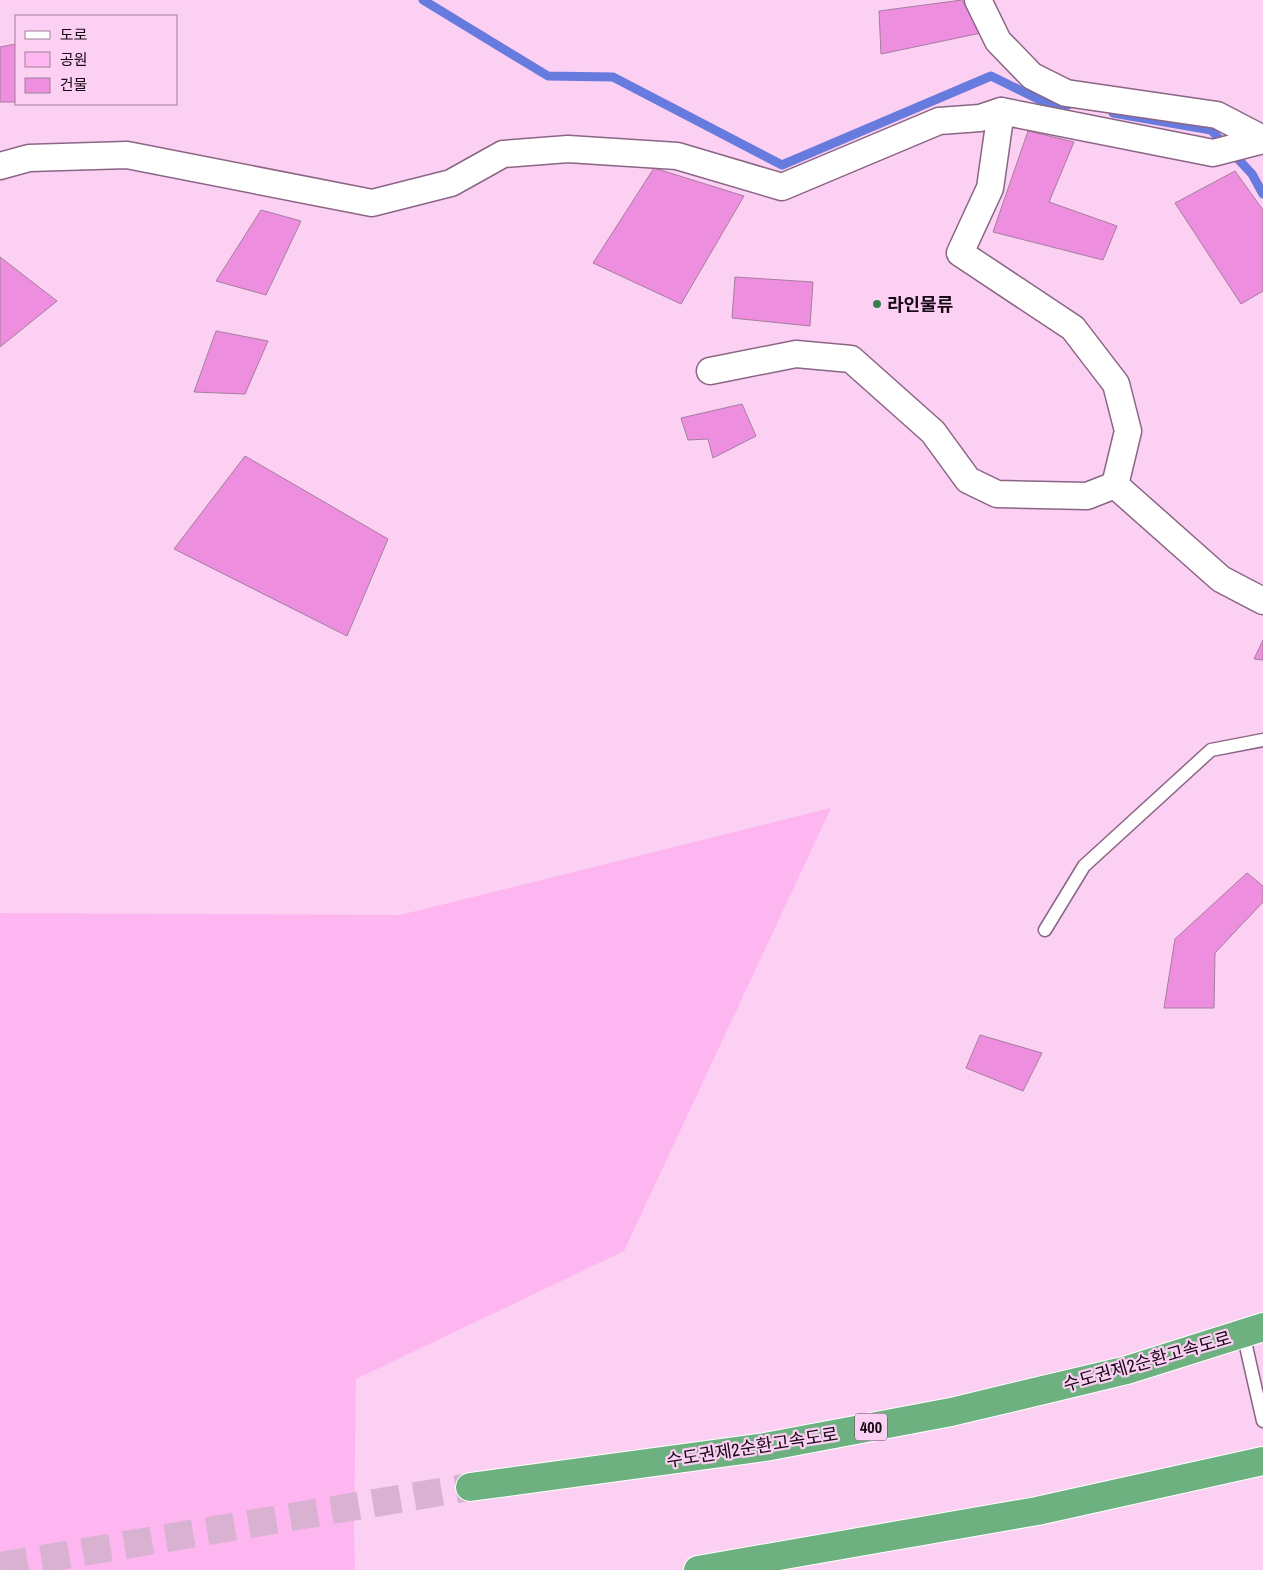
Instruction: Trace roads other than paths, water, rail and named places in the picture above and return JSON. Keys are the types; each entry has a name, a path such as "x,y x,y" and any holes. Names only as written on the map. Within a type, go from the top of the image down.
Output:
{"highway":[{"name":"수도권제2순환고속도로","path":"470,1487 765,1447 951,1412 1127,1370 1253,1330"},
{"path":"698,1570 1037,1511 1263,1461"}],"street":[{"path":"978,0 998,41 1032,76 1066,93 1217,115 1259,141"},
{"path":"0,166 29,158 127,155 372,203 451,183 504,154 568,149 677,156 782,187 939,122 980,118 1001,111 1213,153 1259,141"},
{"path":"1001,111 990,188 960,253 1072,328 1116,384 1128,431 1115,485"},
{"path":"710,371 796,354 851,359 933,432 968,480 998,494 1087,496 1115,485"},
{"path":"1115,485 1221,579 1263,601"}],"lane":[{"path":"1045,930 1084,866 1211,750 1263,740"},
{"path":"1253,1330 1263,1420"}],"waterway":[{"path":"423,0 548,76 613,77 782,165 991,76 1042,101 1068,105"},
{"path":"1113,113 1211,130 1252,174 1263,194"}],"tunnel":[{"path":"0,1566 470,1487"}],"place":[{"name":"라인물류","path":"877,304"}]}
